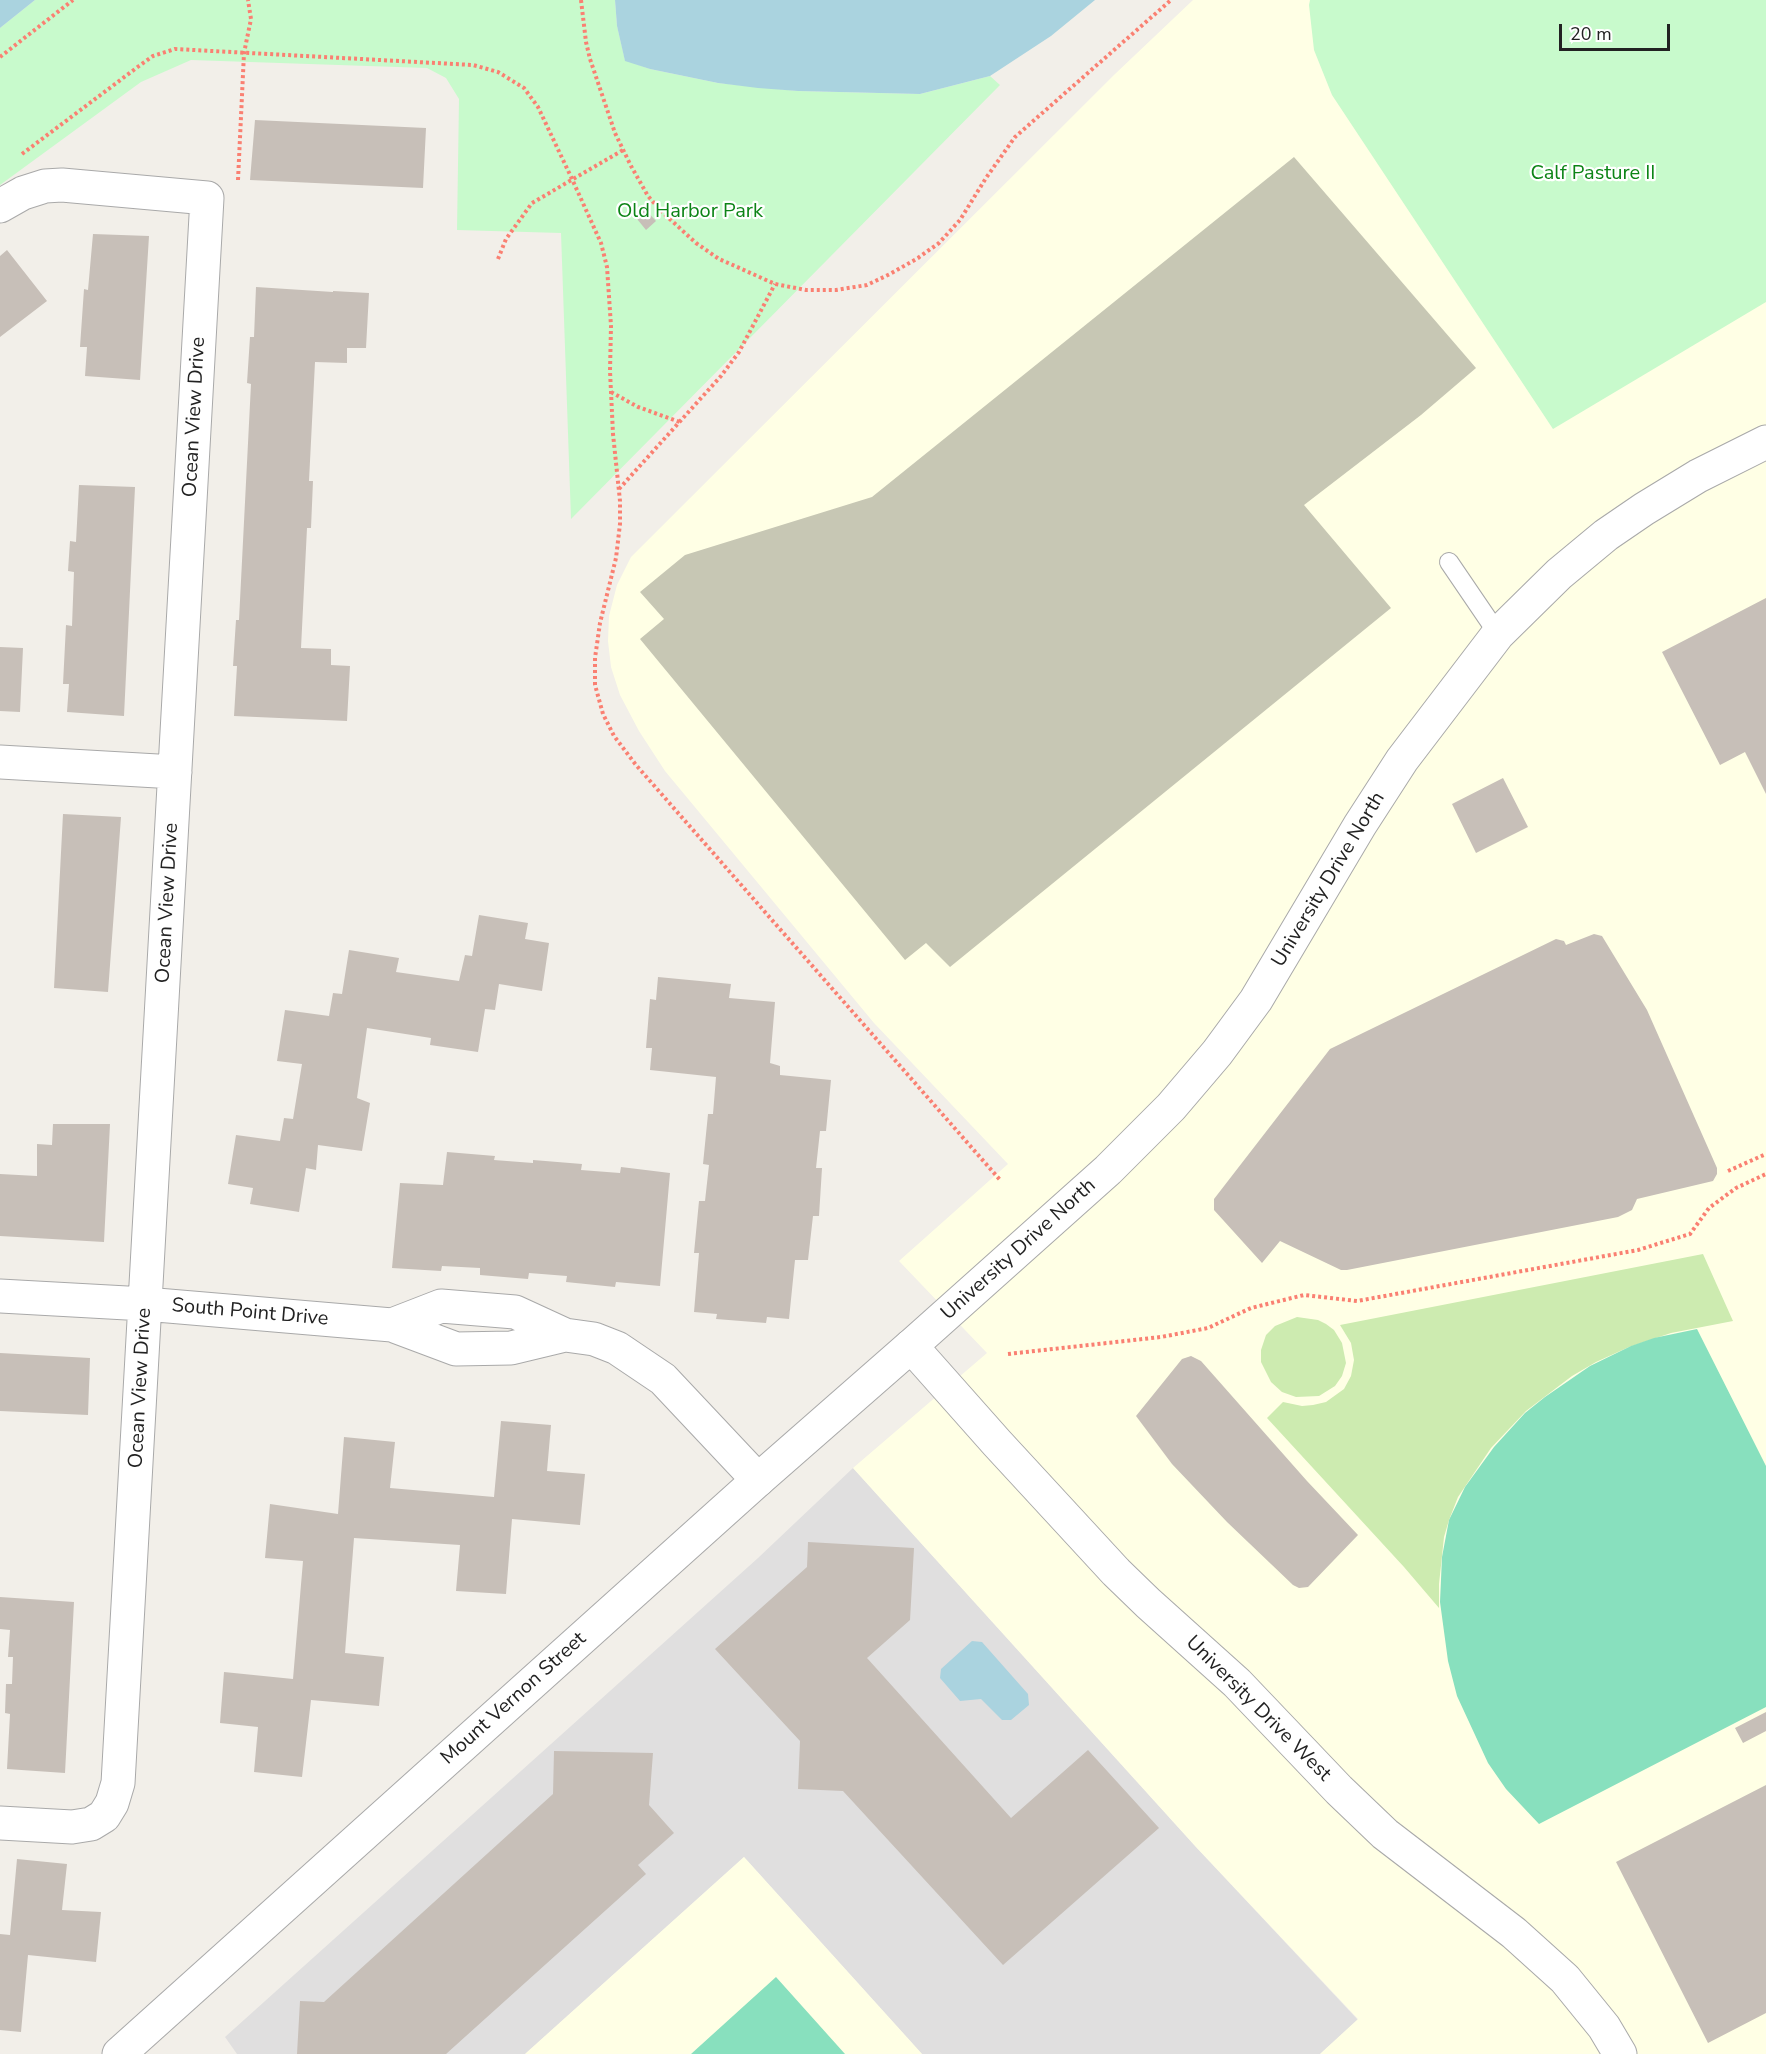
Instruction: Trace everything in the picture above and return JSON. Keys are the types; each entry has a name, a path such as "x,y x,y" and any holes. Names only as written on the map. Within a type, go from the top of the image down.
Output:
{"street":[{"name":"Ocean View Drive","path":"0,206 23,193 45,186 62,185 207,198 118,1783 112,1803 104,1816 91,1824 72,1827 0,1823"},
{"name":"University Drive North","path":"911,1346 1108,1170 1171,1107 1217,1053 1256,1000 1396,770 1498,634 1559,574 1606,536 1644,509 1698,476 1766,442"},
{"path":"0,762 175,772"},
{"name":"South Point Drive","path":"0,1296 392,1325 441,1306 515,1312 565,1335 594,1339 617,1348 663,1379 758,1480"},
{"name":"Mount Vernon Street","path":"119,2054 758,1480 911,1346"},
{"name":"University Drive West","path":"911,1346 1124,1580 1237,1683 1339,1790 1386,1834 1506,1926 1565,1979 1604,2027 1620,2054"}],"lane":[{"path":"1449,562 1498,634"}],"path":[{"path":"0,57 73,0"},
{"path":"237,184 244,53 251,19 248,0"},
{"path":"581,0 586,42 602,99 623,150 648,195 684,233 719,259 775,284 806,290 836,290 867,285 903,268 928,251 954,228 1015,137 1171,0"},
{"path":"18,157 153,56 175,49 473,65 498,72 524,88 535,101 601,243 605,257 610,309 611,392 620,524 595,658 595,684 603,714 614,736 660,792 1001,1181"},
{"path":"498,259 506,239 532,203 623,150"},
{"path":"619,489 721,376 739,352 775,284"},
{"path":"611,392 638,406 680,422"},
{"path":"1728,1170 1766,1154"},
{"path":"1008,1354 1161,1337 1208,1328 1251,1308 1304,1295 1358,1301 1638,1250 1690,1234 1708,1208 1736,1188 1766,1174"}],"shaded area":[{"path":"1193,0 1766,0 1766,2054 1320,2054 1358,2019 1196,1847 853,1468 987,1353 899,1261 1008,1164 874,1023 665,771 639,731 620,695 611,667 608,641 609,616 617,585 631,557 1115,74"},
{"path":"1294,157 1476,368 1421,415 1304,505 1391,608 950,967 926,943 905,960 640,639 664,619 640,592 685,555 872,497"},
{"path":"853,1468 1196,1847 1358,2020 1320,2054 922,2054 744,1857 525,2054 237,2054 225,2037 758,1558"},
{"path":"744,1857 922,2054 525,2054"}],"green space":[{"name":"Old Harbor Park","path":"35,0 615,0 617,26 625,60 650,69 718,83 798,91 920,94 990,76 1000,85 571,519 561,233 457,230 459,99 446,78 427,68 191,60 141,82 0,185 0,28"},
{"name":"Calf Pasture II","path":"1310,0 1766,0 1766,302 1553,429 1332,95 1314,50"},
{"path":"1703,1254 1733,1321 1671,1333 1629,1347 1572,1376 1526,1411 1491,1448 1458,1497 1444,1537 1439,1608 1267,1418 1283,1402 1302,1406 1313,1405 1326,1402 1344,1389 1351,1376 1354,1360 1351,1343 1340,1325"},
{"path":"1297,1317 1318,1320 1326,1324 1334,1330 1342,1343 1346,1363 1342,1376 1335,1386 1319,1396 1296,1397 1282,1392 1271,1382 1261,1362 1261,1350 1266,1335 1275,1326"},
{"path":"1697,1329 1766,1466 1766,1707 1539,1824 1506,1789 1488,1763 1457,1696 1448,1661 1440,1602 1442,1557 1449,1520 1465,1487 1494,1447 1525,1413 1545,1397 1590,1366 1631,1346 1654,1338"},
{"path":"776,1977 845,2054 691,2054"}],"water":[{"path":"0,0 35,0 0,28"},
{"path":"615,0 1095,0 1051,36 990,76 920,94 758,88 718,83 650,69 625,61 617,26"},
{"path":"972,1641 982,1642 1028,1694 1029,1705 1011,1720 1002,1720 981,1699 960,1701 940,1678 941,1669"}],"building":[{"path":"255,120 426,128 423,188 250,180"},
{"path":"642,206 656,221 646,230 633,214"},
{"path":"93,234 149,236 140,380 85,376 87,347 80,347 84,289 88,290"},
{"path":"7,250 47,301 0,337 0,256"},
{"path":"256,287 369,293 366,348 347,348 347,363 315,362 309,481 313,481 311,528 307,528 301,648 331,649 331,665 350,666 347,721 234,716 237,666 233,666 236,620 239,620 251,384 247,383 250,337 254,337"},
{"path":"79,485 135,487 124,716 67,712 69,684 63,684 66,625 72,626 74,572 68,571 70,541 76,542"},
{"path":"1766,598 1766,794 1745,752 1720,765 1662,652"},
{"path":"0,647 23,648 20,712 0,711"},
{"path":"1503,778 1528,827 1476,853 1452,804"},
{"path":"63,814 121,817 108,992 54,988"},
{"path":"479,915 528,923 525,939 549,943 542,991 499,984 495,1010 485,1009 478,1052 430,1045 431,1038 367,1028 357,1098 370,1103 362,1151 318,1145 316,1170 306,1168 299,1212 250,1204 253,1188 228,1184 236,1135 280,1141 284,1118 293,1119 302,1064 277,1061 285,1010 329,1016 333,993 342,994 349,950 399,958 396,972 459,981 465,955 472,956"},
{"path":"1594,934 1602,936 1647,1010 1717,1168 1713,1181 1637,1199 1632,1210 1618,1217 1347,1270 1341,1270 1280,1241 1262,1263 1214,1210 1214,1199 1330,1049 1556,939 1564,941 1566,945"},
{"path":"658,977 731,984 729,998 775,1002 770,1063 780,1066 780,1075 831,1080 826,1131 820,1131 816,1168 822,1168 819,1216 813,1216 808,1260 795,1260 789,1319 767,1317 766,1323 716,1319 717,1314 694,1312 699,1253 694,1253 699,1201 705,1201 709,1165 703,1164 708,1114 713,1114 716,1077 650,1070 652,1048 646,1048 650,999 656,1000"},
{"path":"53,1124 110,1124 104,1242 0,1236 0,1174 37,1176 37,1144 52,1145"},
{"path":"447,1152 495,1156 494,1160 582,1164 581,1170 620,1173 621,1167 670,1173 660,1286 616,1282 615,1287 566,1282 567,1276 529,1273 528,1279 480,1275 480,1268 442,1266 441,1271 392,1268 400,1183 443,1185"},
{"path":"0,1353 90,1358 88,1415 0,1411"},
{"path":"1191,1356 1201,1361 1358,1535 1308,1587 1299,1588 1293,1585 1227,1522 1172,1464 1136,1416 1182,1359"},
{"path":"501,1421 551,1425 547,1471 585,1474 580,1525 512,1519 506,1594 456,1591 460,1545 354,1538 345,1653 384,1657 379,1706 311,1700 302,1777 254,1772 258,1727 220,1723 224,1672 293,1679 303,1561 265,1558 270,1504 338,1514 344,1437 395,1442 390,1488 494,1497"},
{"path":"808,1542 914,1548 910,1620 867,1658 1011,1818 1088,1750 1159,1828 1003,1965 843,1791 798,1789 800,1741 715,1649 807,1567"},
{"path":"0,1597 74,1602 65,1773 7,1769 10,1714 5,1713 6,1684 12,1684 13,1657 8,1657 10,1630 0,1629"},
{"path":"1766,1712 1766,1731 1743,1743 1735,1728"},
{"path":"554,1751 653,1753 649,1805 674,1833 638,1865 646,1874 446,2054 297,2054 300,2001 324,2002 553,1794"},
{"path":"1766,1785 1766,2013 1708,2043 1616,1862"},
{"path":"17,1859 67,1864 62,1910 101,1912 96,1962 28,1955 21,2032 0,2030 0,1934 10,1935"}]}
